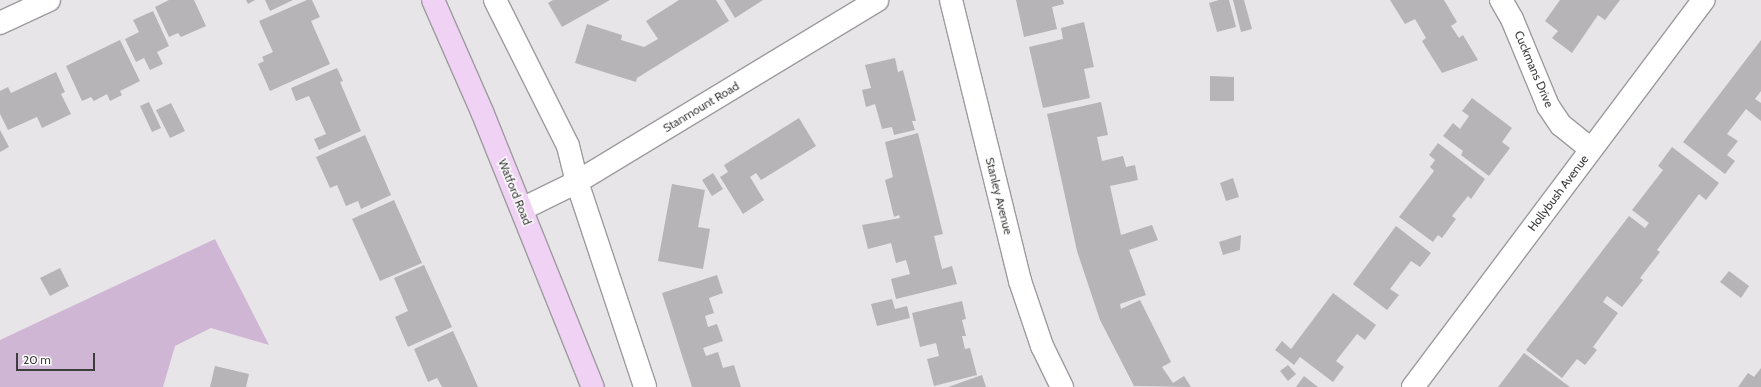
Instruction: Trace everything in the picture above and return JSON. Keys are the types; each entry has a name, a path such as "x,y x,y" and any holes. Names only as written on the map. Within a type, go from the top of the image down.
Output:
{"main road":[{"name":"Watford Road","path":"433,0 522,209 593,387"}],"street":[{"path":"0,23 49,0"},
{"path":"496,0 568,146 577,182 645,387"},
{"name":"Stanmount Road","path":"522,209 577,182 877,0"},
{"name":"Stanley Avenue","path":"951,0 1020,281 1042,346 1062,387"},
{"name":"Cuckmans Drive","path":"1501,0 1512,19 1548,106 1561,125 1591,149"},
{"name":"Hollybush Avenue","path":"1413,387 1704,0"}],"shaded area":[{"path":"215,239 269,345 211,328 175,346 163,387 0,387 0,340"}],"building":[{"path":"169,0 194,0 206,26 181,37 178,33 169,37 155,7"},
{"path":"246,0 255,0 248,4"},
{"path":"265,0 293,0 270,11"},
{"path":"307,0 312,0 320,17 311,21 330,64 270,91 258,64 264,61 262,57 273,52 259,21"},
{"path":"553,0 610,0 562,27 548,3"},
{"path":"679,0 716,0 729,21 637,78 636,82 575,63 587,24 622,35 621,40 644,47 658,39 646,21"},
{"path":"724,0 763,0 735,18"},
{"path":"1016,0 1063,0 1064,4 1052,7 1057,29 1024,37"},
{"path":"1219,0 1229,0 1236,27 1217,32 1209,3"},
{"path":"1233,0 1244,0 1252,29 1241,32"},
{"path":"1390,0 1444,0 1457,22 1451,26 1459,38 1463,35 1478,60 1442,73 1422,41 1426,38 1415,19 1405,24"},
{"path":"1560,0 1620,0 1605,20 1598,15 1572,53 1552,38 1558,31 1545,21"},
{"path":"153,11 169,46 157,52 163,64 150,70 144,58 136,62 125,39 139,32 133,20"},
{"path":"1084,22 1094,67 1084,69 1090,98 1043,108 1029,47 1063,39 1061,28"},
{"path":"120,40 140,81 120,91 122,95 110,101 107,94 94,101 91,97 82,101 66,66"},
{"path":"1761,40 1761,91 1755,99 1761,103 1761,121 1746,109 1727,134 1738,141 1727,155 1735,161 1725,174 1683,142"},
{"path":"895,58 898,72 903,70 916,121 912,121 915,130 894,135 892,127 882,129 875,104 866,107 862,90 871,88 865,65"},
{"path":"337,68 343,81 340,82 361,131 319,150 314,139 326,134 309,96 296,101 291,88"},
{"path":"56,72 65,92 61,94 71,114 42,128 37,117 8,130 0,114 0,91 8,87 11,93"},
{"path":"1210,76 1234,77 1234,101 1210,101"},
{"path":"1472,98 1512,128 1502,142 1510,148 1489,176 1461,155 1463,151 1443,136 1453,123 1460,129 1469,116 1462,111"},
{"path":"149,102 161,128 152,132 140,106"},
{"path":"1101,102 1108,135 1097,137 1102,161 1123,156 1126,167 1135,165 1138,180 1110,186 1121,235 1152,225 1158,240 1129,250 1146,295 1120,304 1121,309 1140,300 1171,362 1162,367 1173,383 1184,376 1191,387 1134,386 1100,320 1077,251 1047,114"},
{"path":"171,103 185,131 170,138 156,110"},
{"path":"799,118 816,146 761,180 756,173 750,177 764,200 743,214 720,177 728,172 724,165"},
{"path":"0,130 9,147 0,152"},
{"path":"918,133 943,234 934,236 942,269 952,266 957,284 896,299 891,279 910,274 906,260 896,263 891,243 868,249 862,225 900,218 899,215 894,217 885,180 893,177 885,142"},
{"path":"365,135 391,195 361,209 358,201 346,206 337,185 330,188 316,157"},
{"path":"1438,143 1485,179 1471,199 1468,196 1452,216 1456,219 1442,238 1438,235 1433,242 1399,217 1434,171 1430,167 1435,160 1429,155"},
{"path":"1672,147 1719,183 1706,200 1699,194 1657,250 1660,252 1640,278 1643,280 1622,307 1607,296 1603,302 1618,313 1593,347 1597,350 1585,365 1577,359 1562,378 1526,350 1629,216 1645,228 1649,223 1632,210 1663,170 1658,166"},
{"path":"713,173 723,189 712,196 702,180"},
{"path":"1233,178 1239,197 1226,201 1220,183"},
{"path":"672,184 705,190 698,227 710,229 703,269 658,261"},
{"path":"394,200 422,263 380,281 352,219"},
{"path":"1396,226 1431,253 1420,267 1411,261 1390,289 1399,295 1387,310 1353,284"},
{"path":"1241,235 1240,250 1223,255 1219,242"},
{"path":"424,265 452,327 408,347 395,317 408,311 394,278"},
{"path":"60,268 69,286 50,296 40,278"},
{"path":"1729,271 1749,286 1741,298 1720,282"},
{"path":"717,275 723,293 709,298 714,313 705,316 708,327 717,324 723,341 703,348 706,356 718,352 723,368 734,365 741,387 692,387 662,293"},
{"path":"1333,293 1376,325 1365,340 1357,334 1336,361 1344,367 1333,382 1300,357 1294,365 1275,350 1282,341 1291,349"},
{"path":"892,299 895,309 907,306 910,318 877,326 871,304"},
{"path":"962,301 966,319 962,320 966,336 962,336 965,349 970,348 977,375 934,386 927,359 939,356 936,343 920,347 912,313"},
{"path":"453,331 478,387 442,387 437,378 428,382 414,349"},
{"path":"1524,353 1570,387 1498,387"},
{"path":"1288,365 1296,374 1288,381 1280,371"},
{"path":"215,366 249,374 246,387 210,387"},
{"path":"1761,368 1761,387 1738,387 1748,373 1754,377"},
{"path":"982,375 986,387 948,387"},
{"path":"1304,376 1318,387 1296,387"}]}
